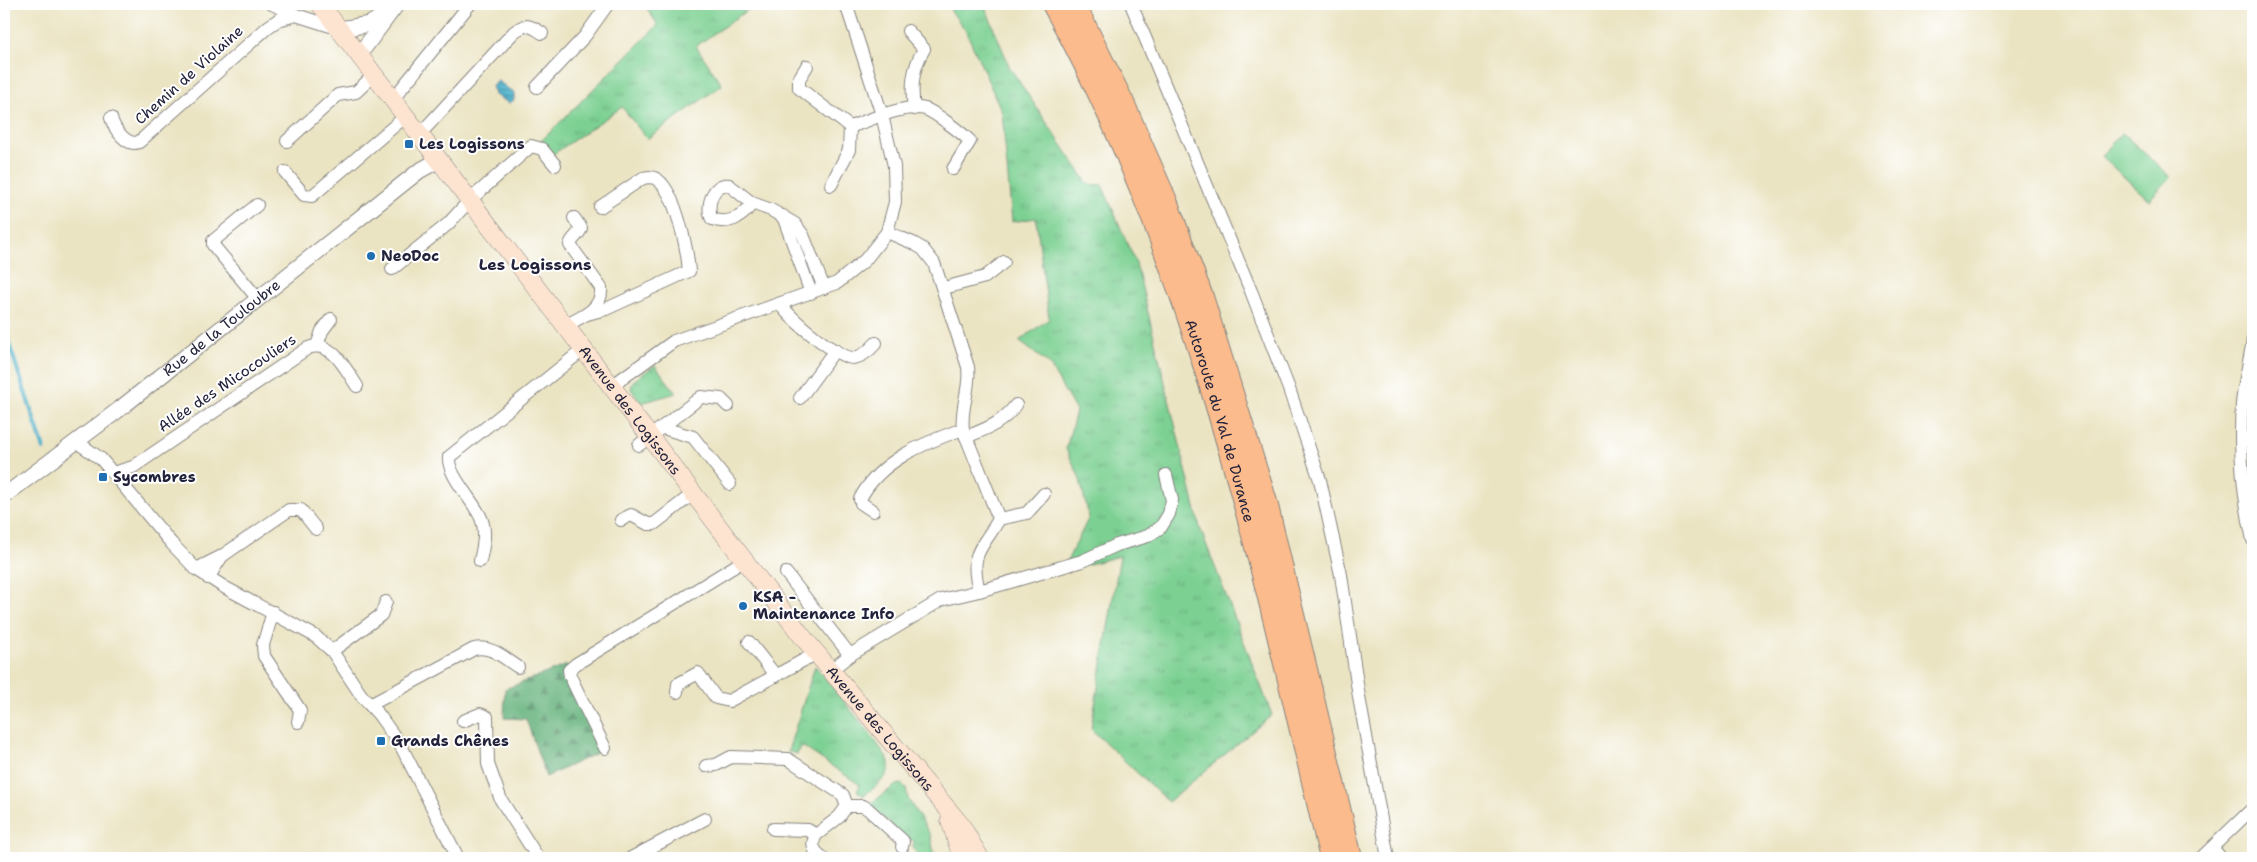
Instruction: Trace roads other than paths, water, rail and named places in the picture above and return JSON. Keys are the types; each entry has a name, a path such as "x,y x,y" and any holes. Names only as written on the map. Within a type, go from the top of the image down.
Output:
{"highway":[{"name":"Autoroute du Val de Durance","path":"1053,4 1121,142 1172,268 1218,407 1270,592 1331,858"},
{"name":"Autoroute du Val de Durance","path":"1074,4 1123,104 1170,210 1202,297 1266,502 1351,858"},
{"path":"1266,502 1294,582 1360,858"}],"main road":[{"name":"Avenue des Logissons","path":"320,4 817,654 961,825 980,858"},
{"name":"Avenue des Logissons","path":"947,810 962,858"}],"street":[{"path":"272,4 296,15 340,29 370,24 396,5"},
{"path":"393,100 470,4"},
{"path":"537,87 585,36 608,4"},
{"path":"612,385 674,341 837,283 852,273 871,253 886,232 895,202 894,166 882,115 846,4"},
{"path":"1131,4 1251,291 1289,389 1320,480 1341,575 1359,697 1388,858"},
{"path":"359,55 396,5"},
{"name":"Chemin de Violaine","path":"111,118 127,142 134,144 139,142 268,27 278,20 296,15"},
{"path":"420,134 514,32 524,24 530,25 542,33"},
{"path":"908,31 924,49 914,65 911,88 914,109"},
{"path":"807,66 798,79 800,88 850,127"},
{"path":"287,141 338,96 356,92 374,75"},
{"path":"850,127 882,115 914,109 926,110 970,142 953,169"},
{"path":"285,172 304,195 312,196 406,116"},
{"path":"831,186 849,150 850,127"},
{"path":"392,269 448,224 470,200 531,146 542,149 555,165"},
{"name":"Rue de la Touloubre","path":"4,496 77,442 419,171 439,160"},
{"path":"566,325 587,314 606,309 689,271 674,206 658,180 651,176 643,178 600,207"},
{"path":"752,203 783,216 795,224 803,235 824,288"},
{"path":"257,205 213,241 213,245 258,299"},
{"path":"783,216 810,293"},
{"path":"574,218 581,228 580,233 572,239 570,245 601,288 602,296 598,304 587,314"},
{"path":"886,232 913,242 923,249 934,263 944,288 968,367 969,379 961,417 964,433 999,519"},
{"path":"944,288 985,277 1004,262"},
{"path":"780,304 791,319 835,350 852,358 868,351 876,343"},
{"path":"318,346 322,332 331,319"},
{"path":"2253,340 2242,402 2243,478 2253,540"},
{"name":"Allée des Micocouliers","path":"114,473 133,467 308,348 318,346 332,352 357,386"},
{"path":"480,561 484,531 481,518 450,467 449,457 584,349"},
{"path":"800,398 835,350"},
{"path":"651,436 701,397 721,399 728,406"},
{"path":"873,511 861,504 860,499 872,481 892,462 915,448 998,424 1006,418 1016,405"},
{"path":"91,431 101,459"},
{"path":"651,436 693,437 730,484"},
{"path":"77,442 101,459 172,544 196,569 208,578 315,636 332,651 401,746 458,858"},
{"path":"124,486 133,467"},
{"path":"831,670 850,654 941,600 1082,561 1116,545 1148,536 1161,527 1170,514 1172,500 1166,475"},
{"path":"621,520 631,515 648,524 654,524 694,493"},
{"path":"979,591 974,570 977,554 999,519 1027,513 1044,494"},
{"path":"196,569 222,556 290,510 301,510 316,529"},
{"path":"208,578 222,556"},
{"path":"605,748 570,676 570,670 576,664 745,560"},
{"path":"786,573 850,654"},
{"path":"332,651 381,615 386,602"},
{"path":"273,612 263,645 264,656 300,710 298,722"},
{"path":"750,642 776,676"},
{"path":"370,705 481,647 493,650 518,667"},
{"path":"677,692 678,684 698,673 716,698 729,701 817,654"},
{"path":"463,721 480,714 487,717 488,764 501,800 538,858"},
{"path":"706,766 716,765 731,757 788,760 843,795 847,806"},
{"path":"823,858 812,845 816,835 839,817 847,806"},
{"path":"847,806 863,806 868,809 903,841 902,847"},
{"path":"2201,858 2253,808"},
{"path":"631,858 706,819"},
{"path":"773,829 808,830 816,835"},
{"path":"2212,848 2221,858"}],"water":[{"path":"498,81 514,93 514,100 509,103 495,95 492,86"}],"waterway":[{"path":"4,329 44,449"}],"place":[{"name":"Les Logissons","path":"409,144"},
{"name":"NeoDoc","path":"371,256"},
{"name":"Sycombres","path":"103,477"},
{"name":"KSA - Maintenance Info","path":"743,606"},
{"name":"Grands Chênes","path":"381,741"}],"district":[{"name":"Les Logissons","path":"535,264"}]}
